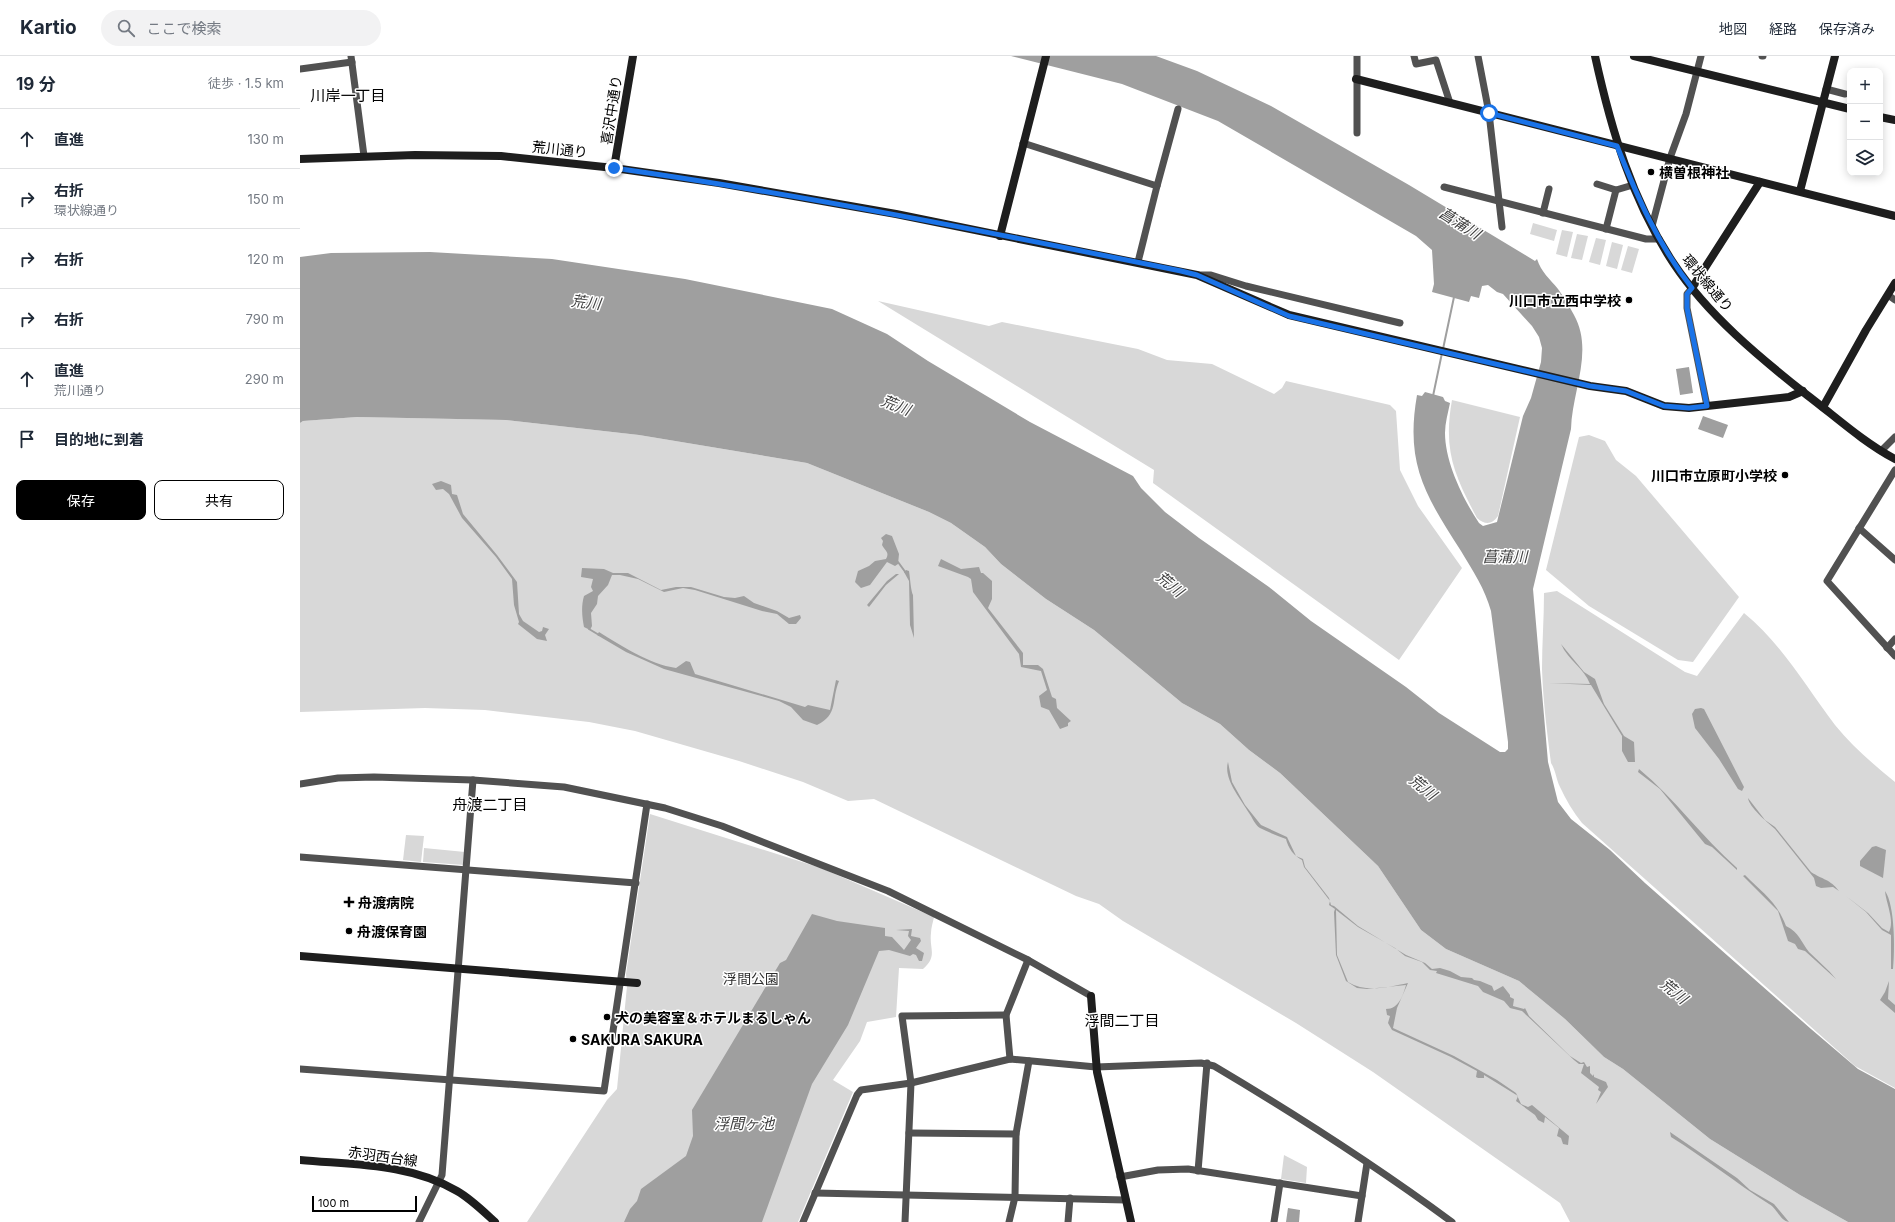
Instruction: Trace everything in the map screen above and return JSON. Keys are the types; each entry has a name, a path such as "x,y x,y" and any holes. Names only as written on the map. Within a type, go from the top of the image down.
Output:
{"street":[{"name":"喜沢中通り","path":"614,168 633,56"},
{"path":"1000,236 1046,56"},
{"path":"1357,56 1357,133"},
{"path":"1414,56 1416,64 1436,60 1450,103"},
{"path":"1478,56 1489,113 1502,227"},
{"name":"環状線通り","path":"1595,56 1617,146 1652,226 1674,264 1692,288 1738,336 1823,407 1881,451 1895,459"},
{"path":"1634,56 1655,58 1697,72 1847,108"},
{"path":"1652,226 1670,158 1686,114 1701,56"},
{"path":"1800,191 1835,56"},
{"path":"300,69 352,59 364,156"},
{"path":"1356,80 1895,216"},
{"path":"1826,90 1845,94"},
{"path":"1138,262 1178,109"},
{"path":"1883,118 1895,120"},
{"path":"1023,143 1157,186"},
{"name":"荒川通り","path":"300,158 452,155 502,156 614,168 719,183 910,217 1197,275 1289,316 1432,348 1590,386 1626,391 1664,406 1689,408 1789,397 1803,391"},
{"path":"1707,406 1687,308 1687,294 1760,182"},
{"path":"1597,184 1616,190 1633,185"},
{"path":"1444,187 1646,239 1659,239"},
{"path":"1543,213 1548,188"},
{"path":"1606,229 1616,190"},
{"path":"1197,275 1211,275 1246,286 1400,323"},
{"path":"1823,407 1866,330 1892,297 1895,283"},
{"path":"1881,451 1895,438"},
{"path":"1895,470 1827,580 1895,656"},
{"path":"1859,528 1895,560"},
{"path":"1887,648 1895,639"},
{"path":"300,784 338,778 374,777 473,780 564,787 647,804 722,826 888,891 1028,960 1091,996 1096,1067 1131,1222"},
{"path":"419,1222 440,1182 442,1175 473,780"},
{"path":"300,1069 604,1091 647,804"},
{"path":"300,857 636,882"},
{"path":"300,956 637,983"},
{"path":"1010,1059 1006,1015 1028,960"},
{"path":"905,1222 911,1083 902,1016 1006,1015"},
{"path":"803,1222 857,1095 861,1090 911,1083 1010,1059 1096,1067 1207,1063 1261,1094 1452,1222"},
{"path":"1009,1222 1016,1197 1016,1134 1030,1061"},
{"path":"1198,1171 1207,1063"},
{"path":"909,1133 1016,1134"},
{"name":"赤羽西台線","path":"300,1160 395,1168 420,1173 466,1196 495,1222"},
{"path":"1358,1222 1366,1163"},
{"path":"1120,1177 1168,1169 1198,1171 1362,1196"},
{"path":"1274,1222 1280,1183"},
{"path":"815,1193 1126,1200"},
{"path":"1068,1222 1070,1198"}],"green space":[{"path":"1533,223 1557,230 1554,241 1530,234"},
{"path":"1562,230 1573,232 1567,257 1556,254"},
{"path":"1577,234 1588,236 1582,260 1571,258"},
{"path":"1596,238 1606,240 1600,265 1589,262"},
{"path":"1612,242 1623,245 1617,269 1606,266"},
{"path":"1628,246 1639,249 1632,273 1621,270"},
{"path":"878,301 989,326 1002,322 1138,349 1167,360 1212,364 1274,394 1282,388 1286,381 1390,405 1396,411 1400,470 1418,506 1462,568 1399,660 1153,483 1154,470"},
{"path":"1452,400 1520,417 1498,516 1496,519 1488,523 1477,518 1462,488 1452,462 1449,433"},
{"path":"357,417 506,420 639,435 807,463 929,512 951,523 985,547 1001,564 1046,599 1094,630 1182,703 1220,724 1249,750 1280,773 1378,866 1421,930 1446,949 1519,981 1565,1019 1604,1057 1623,1069 1710,1139 1800,1195 1848,1222 1570,1222 1560,1203 1373,1072 1296,1023 1123,921 1099,904 1076,896 874,799 848,801 803,782 739,761 635,731 589,722 485,710 425,708 300,712 300,423 303,421"},
{"path":"1589,435 1605,441 1616,460 1636,476 1739,597 1693,662 1678,660 1589,606 1546,570 1579,437"},
{"path":"1557,591 1685,672 1697,676 1744,613 1758,625 1782,652 1842,733 1879,769 1895,782 1895,1088 1855,1066 1582,823 1576,815 1562,792 1551,763 1544,704 1542,669 1544,593"},
{"name":"浮間公園","path":"650,814 821,868 934,917 931,931 932,956 928,964 923,969 899,968 896,1017 867,1022 860,1041 833,1080 853,1092 798,1222 527,1222 607,1100 617,1089 627,986 626,974"},
{"path":"406,835 424,836 421,862 403,860"},
{"path":"424,848 465,852 464,865 423,862"},
{"path":"1284,1155 1307,1167 1306,1183 1281,1179"}],"water":[{"path":"1011,56 1156,56 1197,71 1271,106 1409,185 1535,261 1537,259 1543,272 1560,292 1574,315 1580,329 1582,343 1582,357 1571,429 1533,589 1548,762 1558,802 1571,819 1610,850 1645,883 1811,1029 1858,1069 1895,1089 1895,1222 1848,1222 1800,1195 1710,1139 1623,1069 1604,1057 1565,1019 1519,981 1446,949 1421,930 1378,866 1280,773 1249,750 1220,724 1182,703 1094,630 1046,599 1001,564 985,547 951,523 929,512 807,463 639,435 506,420 357,417 303,421 300,423 300,257 331,253 430,252 552,259 685,279 832,309 887,334 928,361 1030,422 1133,476 1141,488 1165,512 1199,538 1269,587 1311,621 1406,687 1439,713 1500,752 1505,752 1508,749 1508,742 1491,611 1478,580 1437,513 1421,478 1416,460 1414,419 1417,395 1422,396 1425,392 1443,397 1445,401 1450,403 1445,433 1448,456 1456,480 1461,492 1479,523 1483,526 1497,522 1523,416 1531,398 1541,362 1542,348 1539,337 1532,326 1503,294 1497,292 1488,285 1482,286 1479,298 1471,296 1469,302 1432,292 1434,284 1432,250 1416,236 1218,121 1122,84"},
{"path":"1689,367 1693,393 1680,395 1676,369"},
{"path":"1703,416 1728,425 1723,438 1698,429"},
{"path":"441,481 451,485 452,494 457,495 463,514 517,582 519,614 523,621 539,632 542,631 543,627 549,629 545,635 547,641 537,639 518,624 519,622 514,605 512,579 496,557 462,518 449,494 443,489 436,490 432,484"},
{"path":"886,534 892,536 899,554 898,564 895,566 887,562 870,585 861,588 855,582 858,571 869,566 875,561 886,559 887,557 887,553 882,545 883,541 881,538"},
{"path":"941,559 961,569 979,567 981,573 992,581 992,599 988,608 1023,653 1023,665 1038,665 1043,669 1052,697 1056,699 1057,708 1071,721 1068,723 1068,726 1060,729 1049,710 1041,707 1039,696 1047,690 1041,671 1021,667 1019,654 973,592 971,579 938,566"},
{"path":"582,568 604,569 613,573 628,573 661,590 676,587 691,587 724,597 735,598 744,596 754,603 777,611 789,618 800,615 801,618 796,624 789,624 777,614 762,611 695,590 683,588 664,592 638,579 620,575 612,575 608,585 598,596 597,604 591,613 592,626 590,630 584,627 582,608 584,596 593,591 591,587 593,579 581,577"},
{"path":"906,570 909,571 913,595 914,638 910,625 909,581 904,572"},
{"path":"896,574 899,574 886,585 869,607 867,605 887,581"},
{"path":"599,632 636,654 656,663 676,668 686,661 690,662 695,674 805,707 808,705 830,710 836,680 839,681 832,711 824,721 817,725 803,720 791,707 779,701 664,669 626,652 597,635"},
{"path":"1561,644 1584,672 1595,679 1604,704 1624,736 1634,742 1635,762 1628,762 1622,751 1622,736 1591,685 1549,683 1590,684 1584,673 1564,650"},
{"path":"1695,709 1704,709 1744,787 1742,791 1738,789 1719,759 1695,728 1692,714"},
{"path":"1228,762 1232,782 1245,805 1261,825 1287,837 1296,856 1290,849 1286,839 1258,827 1255,823 1230,782 1227,768"},
{"path":"1639,769 1665,793 1712,844 1737,868 1737,870 1712,847 1705,844 1660,789 1638,772"},
{"path":"1748,798 1765,819 1755,810"},
{"path":"1766,821 1775,827 1811,872 1829,882 1839,891 1833,887 1821,888 1816,886 1814,878 1775,829"},
{"path":"1876,846 1886,850 1883,878 1860,866 1860,861 1872,847"},
{"path":"1296,856 1303,859 1305,867 1330,901 1304,867 1302,860"},
{"path":"1745,875 1774,904 1778,910 1786,926 1797,934 1809,952 1836,979 1805,951 1798,949 1795,944 1788,941 1778,911 1743,876"},
{"path":"1885,891 1891,906 1894,940 1893,969 1891,969 1891,935 1882,930 1866,912 1846,896 1868,913 1882,928 1889,932 1891,928 1891,917"},
{"path":"1330,901 1331,905 1358,926 1385,943 1358,927 1336,910 1337,955 1348,982 1362,987 1375,988 1367,989 1357,988 1346,981 1336,955 1335,909 1329,905"},
{"name":"浮間ヶ池","path":"812,914 837,921 885,928 885,936 892,937 904,950 911,940 908,936 909,931 896,930 912,929 911,936 920,938 921,941 916,948 924,953 922,961 919,961 916,955 913,954 910,956 889,950 879,951 848,1025 812,1084 762,1222 624,1222 630,1209 637,1201 641,1189 686,1156 693,1136 692,1110 780,963 786,960"},
{"path":"1397,949 1406,955 1425,963 1432,969 1440,968 1461,977 1472,978 1492,986 1494,991 1503,986 1510,997 1514,999 1513,1006 1525,1008 1529,1016 1570,1056 1581,1063 1584,1062 1587,1067 1590,1066 1590,1073 1593,1076 1594,1074 1594,1077 1606,1082 1608,1087 1596,1104 1601,1092 1598,1090 1599,1087 1581,1073 1584,1064 1579,1064 1574,1060 1522,1011 1510,1008 1504,1001 1483,992 1478,986 1436,973 1437,971 1430,970 1422,962 1405,956"},
{"path":"1889,981 1888,999 1895,1005 1895,1013 1880,1000"},
{"path":"1408,983 1402,996 1406,985 1388,987"},
{"path":"1401,1000 1397,1008 1393,1028 1454,1056 1497,1080 1517,1095 1484,1075 1484,1078 1476,1077 1477,1071 1451,1057 1392,1030 1388,1023 1390,1016 1387,1015 1386,1009 1394,1007"},
{"path":"1518,1097 1521,1104 1528,1107 1532,1105 1569,1136 1568,1145 1563,1144 1561,1138 1557,1136 1559,1128 1545,1117 1544,1123 1538,1120 1535,1115 1516,1101"},
{"path":"1670,1132 1737,1178 1750,1190 1774,1204 1789,1222 1783,1219 1772,1206 1671,1137"},
{"path":"1288,1208 1300,1210 1299,1222 1286,1222"}],"waterway":[{"path":"1443,349 1454,297"},
{"path":"1433,396 1442,353"},
{"path":"898,562 906,573"},
{"path":"589,629 599,635"}],"place":[{"name":"横曽根神社","path":"1651,172"},
{"name":"川口市立西中学校","path":"1629,300"},
{"name":"川口市立原町小学校","path":"1785,475"},
{"name":"舟渡病院","path":"349,902"},
{"name":"舟渡保育園","path":"349,931"},
{"name":"犬の美容室＆ホテルまるしゃん","path":"607,1017"},
{"name":"SAKURA SAKURA","path":"573,1039"}],"district":[{"name":"川岸一丁目","path":"348,95"},
{"name":"舟渡二丁目","path":"490,804"},
{"name":"浮間二丁目","path":"1122,1020"}],"route":[{"path":"614,168 719,183 896,214 1181,271 1197,275 1289,316 1590,386 1626,391 1664,406 1689,408 1707,406 1687,308 1687,294 1692,288 1674,264 1652,226 1617,146 1489,113"}],"water label":[{"name":"菖蒲川","path":"1460,223"},
{"name":"荒川","path":"586,302"},
{"name":"荒川","path":"896,405"},
{"name":"菖蒲川","path":"1505,556"},
{"name":"荒川","path":"1170,584"},
{"name":"荒川","path":"1423,787"},
{"name":"荒川","path":"1674,991"}]}
